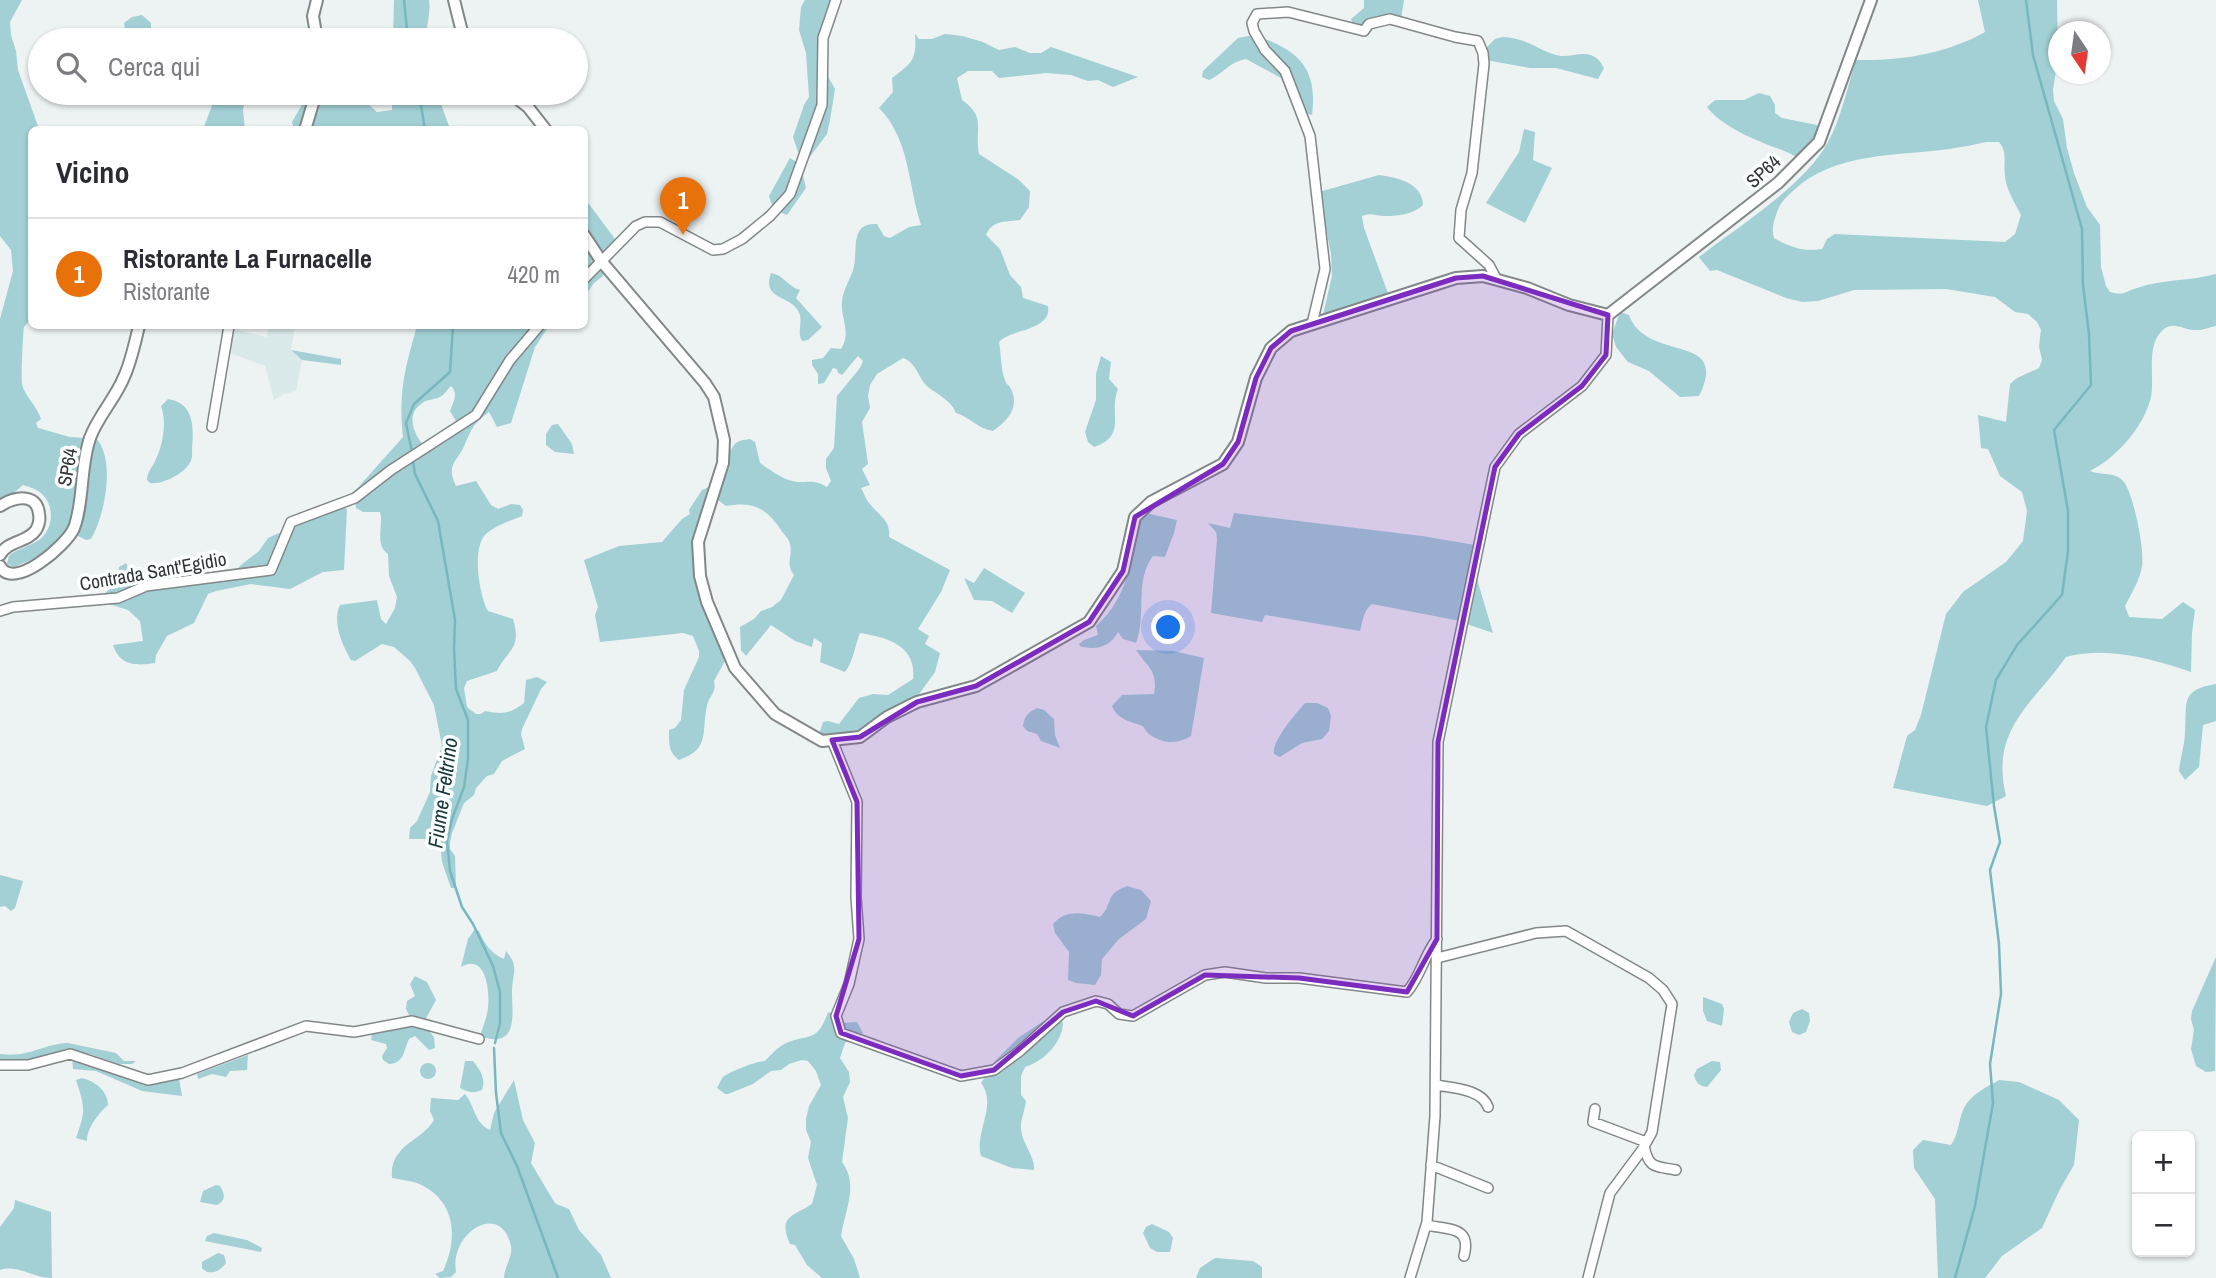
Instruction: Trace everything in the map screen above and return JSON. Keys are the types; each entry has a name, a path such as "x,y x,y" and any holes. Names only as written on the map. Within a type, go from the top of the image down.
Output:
{"street":[{"path":"315,28 313,16 317,0"},
{"path":"454,0 461,28"},
{"path":"588,275 636,226 645,222 660,222 713,250 723,249 742,239 790,194 822,105 823,38 836,0"},
{"name":"SP64","path":"1608,315 1778,183 1819,142 1871,0"},
{"path":"1312,324 1325,269 1310,136 1285,71 1265,50 1254,31 1252,23 1257,15 1288,12 1364,31 1369,24 1390,19 1478,41 1484,64 1472,173 1461,210 1459,239 1489,265 1497,280"},
{"path":"306,126 312,105"},
{"path":"525,105 542,126"},
{"path":"588,241 602,262 714,397 724,440 723,463 703,522 698,556 707,602 735,668 775,714 822,741 860,737 887,717 917,702 976,685 1089,622 1123,571 1135,517 1151,502 1223,464 1238,442 1256,378 1270,348 1291,331 1456,278 1483,276 1608,315 1606,355 1582,386 1519,434 1494,467 1438,742 1436,1085 1432,1165 1426,1225 1409,1278"},
{"name":"SP64","path":"0,568 12,575 28,570 58,547 74,529 90,438 124,378 138,329"},
{"path":"212,427 228,329"},
{"name":"Contrada Sant'Egidio","path":"0,611 13,607 118,598 146,586 271,570 291,522 355,498 391,470 476,415 510,360 537,329"},
{"name":"SP64","path":"0,506 8,500 26,498 34,501 39,510 40,521 30,536 5,547 0,555"},
{"path":"832,740 857,802 856,897 859,939 849,984 836,1016 841,1033 961,1076 994,1070 1020,1051 1063,1012 1096,1002 1108,1004 1119,1014 1133,1016 1205,975 1225,972 1266,978 1299,978 1407,992 1416,981 1428,951 1437,939"},
{"path":"1437,958 1536,933 1566,930 1649,978 1663,990 1672,1004 1656,1119 1645,1144 1610,1193 1588,1278"},
{"path":"0,1065 28,1065 70,1054 148,1080 182,1073 306,1026 355,1032 412,1021 479,1039"},
{"path":"1436,1085 1479,1095 1489,1107"},
{"path":"1595,1109 1593,1122 1645,1144"},
{"path":"1645,1144 1647,1161 1651,1165 1676,1170"},
{"path":"1432,1165 1488,1188"},
{"path":"1426,1225 1461,1233 1466,1237 1468,1242 1464,1256"}],"highlighted area":[{"path":"1483,276 1608,315 1606,355 1582,386 1519,434 1495,467 1438,742 1437,939 1407,992 1299,978 1205,975 1133,1016 1096,1001 1063,1012 994,1070 961,1076 841,1033 836,1016 859,939 857,802 832,740 860,737 917,702 976,686 1089,622 1123,571 1135,517 1223,464 1238,442 1256,378 1271,348 1291,331 1456,278"}],"shaded area":[{"path":"0,0 22,0 10,22 11,35 28,105 30,105 38,126 28,126 28,322 24,327 22,384 41,419 36,423 38,428 70,437 86,438 72,523 59,541 33,559 14,567 7,564 9,556 44,536 50,525 51,512 41,493 23,485 0,505 0,319 13,271 11,250 0,236"},
{"path":"394,0 429,0 427,28 393,28"},
{"path":"805,0 833,0 818,35 817,45 818,59 835,89 827,134 809,158 798,152 793,137 809,97 806,53 799,30 801,7"},
{"path":"1364,0 1404,0 1401,19 1362,28 1353,25 1351,19 1364,8"},
{"path":"1978,0 2057,0 2057,21 2048,21 2048,84 2054,84 2054,101 2063,119 2074,173 2087,207 2100,225 2101,267 2106,286 2110,292 2121,294 2157,283 2216,274 2216,326 2191,330 2172,326 2158,335 2153,352 2151,397 2142,419 2119,450 2090,471 2114,475 2121,479 2134,506 2140,534 2142,566 2125,606 2129,617 2162,619 2183,602 2195,610 2191,672 2114,653 2066,657 2017,719 2004,753 2006,796 1987,806 1893,788 1907,736 1915,730 1921,715 1946,614 1963,592 2006,562 2023,541 2027,511 2022,492 2000,476 1988,449 1981,448 1978,415 2006,422 2010,384 2039,368 2042,360 2039,346 2041,330 2037,322 2028,314 2015,312 1995,297 1946,289 1854,290 1818,301 1802,302 1717,270 1710,271 1699,257 1787,190 1817,158 1837,123 1856,60 1922,55 1970,40 1985,32","holes":["1986,142 1999,142 2002,146 2007,186 2021,215 2015,234 2005,242 1835,234 1827,239 1822,249 1809,250 1774,238 1774,222 1784,200 1810,178 1828,169 1867,158"]},
{"path":"142,15 151,23 151,28 125,28 124,23 132,17"},
{"path":"915,34 919,39 932,39 945,34 962,36 999,50 1015,47 1030,53 1041,53 1051,47 1138,77 1113,87 1098,80 1088,81 1071,75 1046,73 999,78 992,71 968,71 957,78 962,100 970,106 977,118 979,154 1019,180 1030,191 1029,207 1020,220 996,224 986,235 1000,249 1010,275 1021,287 1023,298 1048,306 1047,314 1037,325 999,342 1004,376 1014,402 1011,413 993,431 956,413 948,401 928,387 911,363 903,358 877,374 870,385 870,408 862,422 868,464 862,469 870,485 861,488 886,522 889,537 950,570 941,592 918,629 929,636 925,644 940,653 935,672 917,697 859,732 823,737 819,734 823,722 839,724 859,698 873,694 888,695 913,679 910,658 898,645 890,641 860,633 845,672 820,662 822,643 814,638 812,647 795,641 771,625 746,656 741,650 740,627 781,600 794,575 790,567 791,549 788,538 764,511 744,505 726,506 718,500 731,450 736,443 743,440 750,439 755,442 760,463 783,477 798,482 816,482 827,487 831,481 826,459 834,448 837,396 863,361 858,356 842,375 833,368 824,383 818,384 818,374 812,360 823,358 831,348 841,349 844,343 846,331 842,301 855,263 856,240 862,228 877,224 884,236 890,238 909,227 921,225 897,134 879,108 893,92 892,78 912,60"},
{"path":"1254,35 1282,47 1302,63 1312,84 1312,115 1294,110 1281,78 1246,59 1234,63 1209,80 1202,77 1203,71 1238,38"},
{"path":"1503,37 1520,40 1561,56 1589,55 1597,58 1604,68 1598,79 1556,68 1530,68 1480,59 1476,45 1487,47 1495,39"},
{"path":"1759,93 1770,96 1775,105 1775,113 1782,118 1817,125 1819,133 1800,160 1738,131 1707,107 1715,100 1744,100"},
{"path":"212,105 244,105 245,126 204,126"},
{"path":"302,105 311,105 304,126 293,126 292,122"},
{"path":"370,105 377,112 392,110 392,105 441,105 449,126 312,126 315,106"},
{"path":"1524,129 1535,132 1533,160 1552,168 1525,223 1486,203 1519,152"},
{"path":"790,158 800,164 806,188 787,215 775,208 769,196"},
{"path":"1379,175 1393,177 1414,186 1422,197 1423,205 1415,211 1400,215 1362,216 1389,296 1322,319 1332,276 1331,254 1319,192"},
{"path":"588,204 615,239 601,255 588,233"},
{"path":"588,245 604,270 603,276 588,292"},
{"path":"771,273 800,290 796,298 822,327 808,340 802,341 800,337 800,317 797,309 770,288"},
{"path":"1620,312 1629,315 1638,330 1652,339 1696,355 1704,363 1706,376 1699,396 1680,397 1649,371 1628,362 1616,347 1612,334"},
{"path":"233,329 267,337 268,329 294,329 291,350 302,360 296,391 274,400 265,366 230,353"},
{"path":"416,329 547,329 535,347 511,423 497,427 489,412 474,426 452,467 456,486 476,481 491,505 498,509 511,504 520,505 523,510 522,516 487,533 479,548 478,571 485,604 488,611 513,619 516,637 497,671 467,681 464,688 467,707 476,714 485,711 509,712 524,703 526,680 537,677 547,682 522,729 525,749 502,761 494,774 487,776 476,788 474,795 464,803 450,843 450,849 455,856 456,888 451,888 442,862 440,839 409,839 410,828 417,821 430,792 431,776 442,746 434,705 415,668 394,647 382,644 355,661 351,660 341,640 337,619 340,605 377,600 381,619 386,624 395,608 397,597 389,576 388,554 380,540 380,512 363,512 356,508 354,492 403,437 402,394","holes":["451,386 455,392 450,411 457,423 423,445 412,422 415,410 426,401 441,396"]},
{"path":"291,350 341,359 341,365 302,360"},
{"path":"1101,356 1111,362 1109,379 1118,389 1115,398 1114,430 1111,437 1094,447 1088,442 1085,432 1096,400 1096,374"},
{"path":"168,399 177,401 188,411 193,432 192,458 186,468 177,475 166,481 150,483 147,477 155,462 163,433 161,406"},
{"path":"558,424 572,444 574,454 555,452 546,445 546,434 552,425"},
{"path":"96,438 106,460 106,488 96,529 91,539 86,540 78,536"},
{"path":"713,485 694,537 694,568 702,599 726,659 714,681 700,745 689,756 679,760 671,750 669,730 675,728 681,720 684,690 699,657 693,636 683,633 600,642 595,615 598,607 584,560 619,546 662,542 682,519 690,514 689,510 702,490"},
{"path":"337,505 347,509 344,570 323,572 290,589 251,584 216,591 208,594 194,623 167,636 156,655 155,663 129,663 116,652 113,645 143,641 140,621 128,610 103,602 102,596 117,581 119,567 126,563 135,582 174,577 194,585 231,576 259,551 268,538 283,534 299,520"},
{"path":"1146,513 1177,520 1165,557 1153,556 1147,566 1136,643 1123,639 1118,632 1111,641 1102,646 1080,646 1084,640 1098,635 1096,626 1107,615 1122,590 1131,563 1139,519"},
{"path":"1234,513 1475,545 1460,621 1372,604 1365,613 1360,631 1265,615 1262,622 1211,613 1217,539 1216,532 1208,523 1230,528"},
{"path":"984,568 1025,593 1012,613 992,601 974,600 964,578 974,583"},
{"path":"1477,579 1493,633 1467,624"},
{"path":"1136,650 1173,651 1204,658 1191,736 1186,739 1175,742 1158,739 1114,710 1112,706 1122,695 1154,694 1153,674"},
{"path":"2216,684 2216,721 2203,725 2199,767 2185,780 2179,771 2186,705 2196,690"},
{"path":"1305,703 1317,703 1328,708 1331,716 1329,731 1322,739 1302,743 1280,757 1274,754 1280,735"},
{"path":"1037,708 1044,710 1054,719 1055,735 1060,748 1041,741 1037,734 1027,731 1023,726 1027,715"},
{"path":"0,875 23,881 15,908 11,911 5,906 0,907"},
{"path":"1127,886 1141,890 1151,901 1146,919 1119,939 1102,959 1101,975 1095,985 1068,980 1069,952 1055,933 1053,924 1069,914 1100,917 1112,896"},
{"path":"475,929 495,954 504,959 506,951 514,966 511,1028 501,1038 480,1036 488,1008 485,976 476,965 461,967 468,939"},
{"path":"2216,957 2215,1071 2206,1072 2196,1066 2191,1049 2194,1030 2191,1019"},
{"path":"415,976 427,982 436,1000 424,1022 411,1019 406,1009 407,1001 415,996 410,984"},
{"path":"1703,997 1722,1004 1722,1026 1707,1021 1703,1011"},
{"path":"1802,1009 1809,1013 1810,1021 1806,1032 1799,1035 1792,1032 1789,1022 1793,1013"},
{"path":"828,1012 834,1014 841,1023 857,1022 863,1033 845,1043 840,1058 849,1072 850,1082 843,1097 848,1118 842,1162 850,1180 850,1189 841,1236 854,1259 860,1278 822,1278 807,1265 786,1235 785,1228 789,1218 812,1204 817,1185 808,1158 811,1142 806,1130 809,1106 821,1085 816,1071 808,1061 802,1060 781,1070 771,1071 753,1084 728,1094 717,1088 726,1075 765,1061 781,1046 814,1034 824,1023"},
{"path":"1058,1016 1063,1023 1056,1044 1045,1056 1025,1067 1021,1076 1021,1095 1026,1101 1021,1130 1033,1160 1034,1170 1012,1168 981,1156 980,1138 987,1100 981,1083 995,1061 1018,1038 1042,1022"},
{"path":"415,1025 425,1026 434,1037 435,1048 429,1050 415,1036 409,1039 403,1056 398,1061 389,1064 383,1060 386,1044 371,1040 372,1034"},
{"path":"68,1043 116,1053 124,1061 136,1061 132,1064 119,1064 90,1054 67,1050 29,1061 0,1061 0,1054 27,1053"},
{"path":"248,1055 247,1070 230,1071 226,1077 212,1074 198,1079 197,1074"},
{"path":"72,1057 148,1082 179,1078 182,1096 142,1091 96,1071 73,1069"},
{"path":"465,1061 473,1061 480,1071 483,1078 482,1090 470,1092 460,1088"},
{"path":"1712,1061 1720,1062 1721,1070 1707,1087 1702,1086 1694,1075 1697,1069"},
{"path":"425,1063 431,1063 436,1071 434,1077 425,1079 420,1074 420,1068"},
{"path":"82,1078 100,1087 106,1095 108,1105 94,1122 87,1141 76,1138 83,1109 76,1080"},
{"path":"514,1080 523,1120 535,1143 531,1163 556,1204 569,1209 579,1230 601,1255 611,1278 504,1278 511,1246 505,1232 497,1225 487,1224 477,1227 460,1245 456,1272 451,1277 440,1278 435,1274 443,1271 451,1248 451,1224 448,1214 436,1195 425,1187 392,1178 395,1158 434,1120 430,1111 431,1098 458,1100 465,1094 478,1119 490,1130 494,1113"},
{"path":"1999,1080 2019,1082 2059,1100 2079,1120 2074,1165 2042,1228 2002,1256 1985,1278 1938,1278 1935,1199 1914,1168 1913,1150 1923,1140 1951,1145 1967,1103 1980,1091"},
{"path":"220,1186 223,1192 222,1201 217,1205 200,1202 203,1191"},
{"path":"15,1200 51,1212 52,1278 13,1269 0,1270 0,1227 14,1208"},
{"path":"1152,1224 1169,1232 1173,1238 1170,1252 1157,1252 1150,1248 1143,1233 1146,1227"},
{"path":"214,1233 247,1240 262,1248 261,1252 205,1241 207,1236"},
{"path":"218,1253 224,1255 224,1266 212,1272 205,1271 202,1262"},
{"path":"1215,1258 1253,1261 1262,1267 1262,1278 1196,1278 1200,1268"}],"waterway":[{"name":"Fiume Feltrino","path":"404,0 407,28"},
{"path":"1955,1278 1975,1206 1993,1103 1990,1064 2001,994 1999,944 1990,870 2000,842 1986,727 1996,680 2017,645 2062,595 2068,551 2068,511 2054,430 2091,385 2083,285 2082,229 2033,55 2026,0"},
{"name":"Fiume Feltrino","path":"421,105 424,126"},
{"name":"Fiume Feltrino","path":"412,452 406,423 414,404 450,372 453,329"},
{"name":"Fiume Feltrino","path":"413,461 415,474 438,521 455,620 456,689 468,720 468,759 464,787 447,841 450,871 462,907 493,966 500,992 500,1023 495,1043"},
{"name":"Fiume Feltrino","path":"494,1048 501,1133 517,1166 558,1278"}],"place":[{"name":"Ristorante La Furnacelle","path":"683,235"}]}
